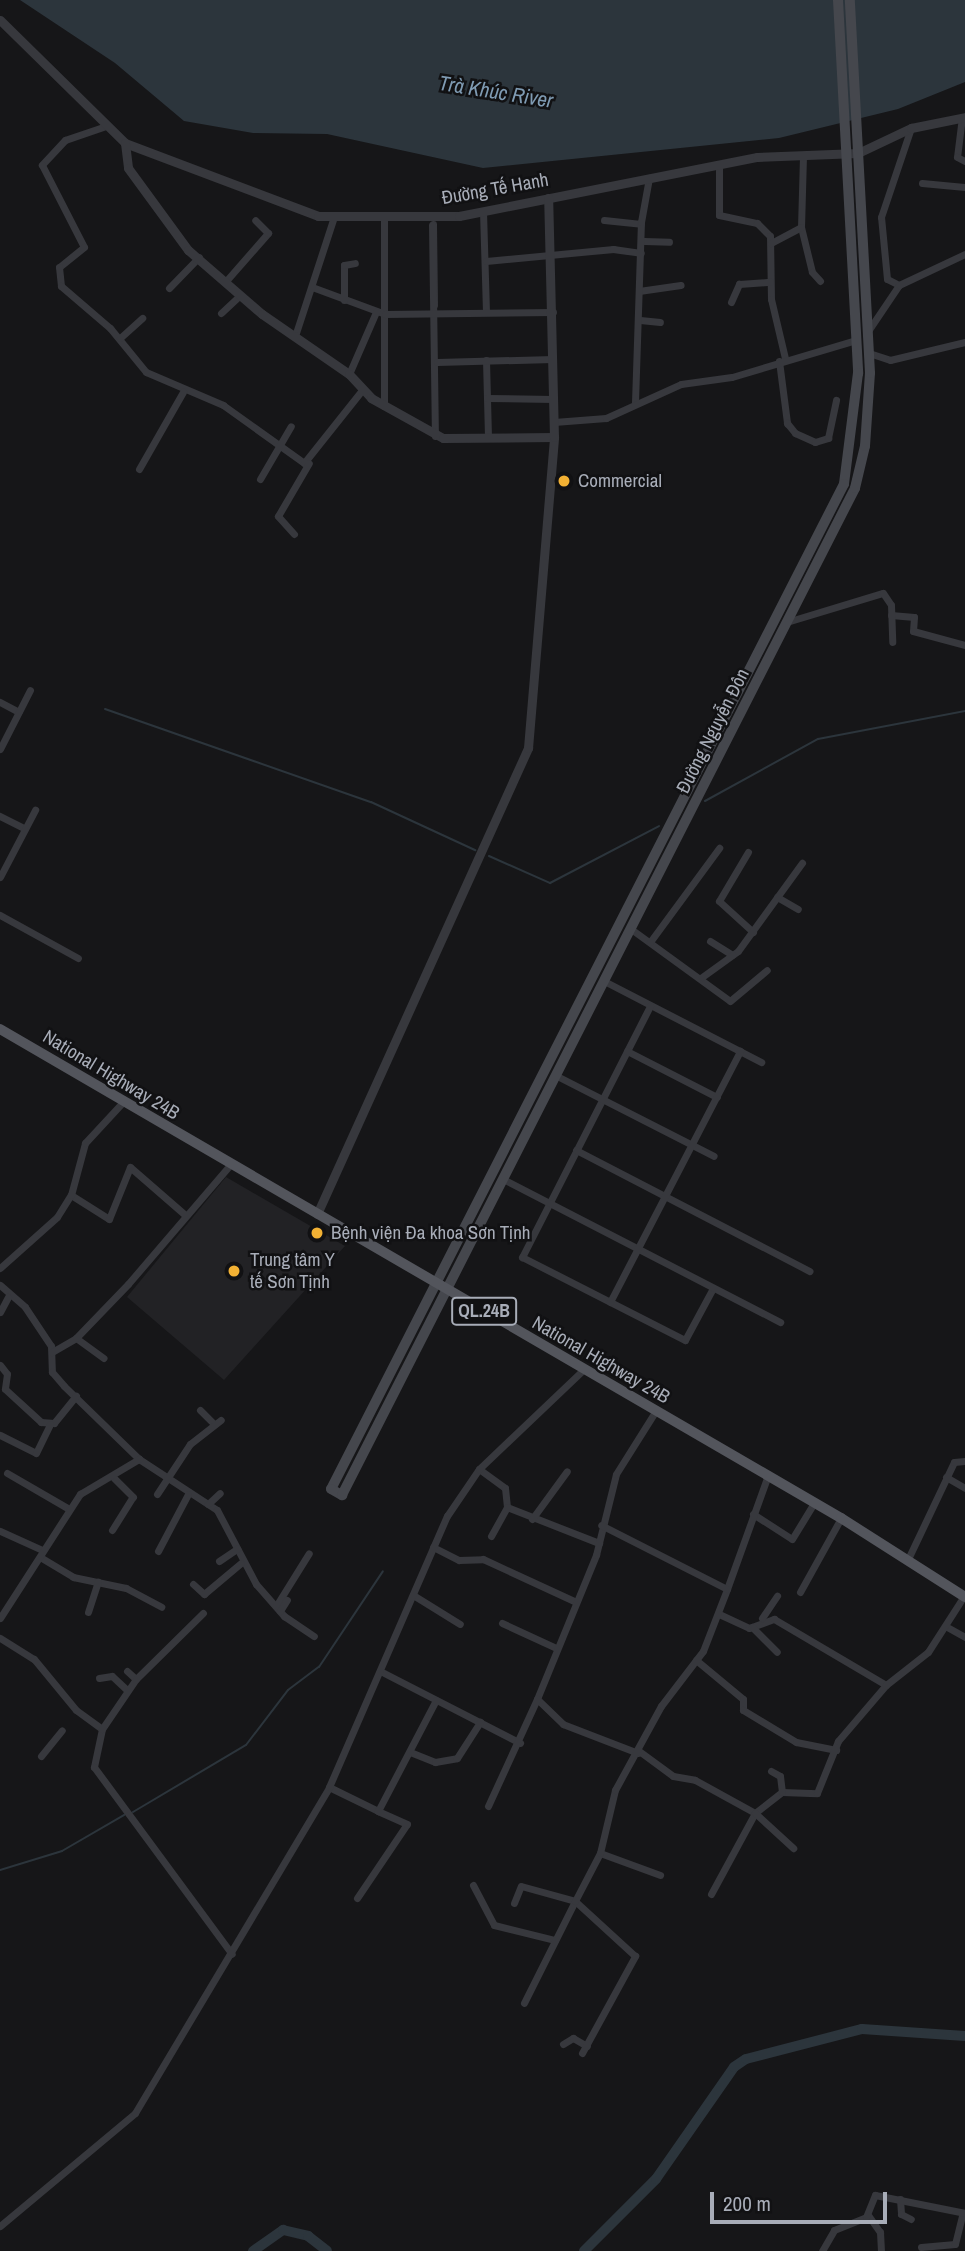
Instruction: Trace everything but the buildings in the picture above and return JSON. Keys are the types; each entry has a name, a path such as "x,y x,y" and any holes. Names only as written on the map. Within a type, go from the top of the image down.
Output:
{"main road":[{"path":"838,0 851,127"},
{"path":"850,0 851,127"},
{"name":"Đường Nguyễn Đôn","path":"550,1072 503,1179 342,1495 331,1489 492,1173 550,1072 626,926 717,762 789,621 860,472 869,353 858,153 851,127"},
{"name":"Đường Nguyễn Đôn","path":"626,926 707,756 844,484 856,422 856,336 847,154 851,127"},
{"name":"National Highway 24B","path":"0,1029 768,1478 841,1518 965,1596"}],"street":[{"name":"Đường Tế Hanh","path":"0,20 125,143 299,212 334,217 433,221 719,165 858,153 911,128 964,117"},
{"path":"964,117 957,157 965,161"},
{"path":"106,126 65,140 41,166 84,247 59,267 56,280 120,338 146,372 183,392 223,405 279,446 309,463"},
{"path":"899,285 887,279 881,217 911,128"},
{"path":"125,143 125,159 142,190 199,257 240,295 349,374 362,390 384,407 435,436 554,437"},
{"path":"803,156 801,227 812,272 820,281"},
{"path":"719,165 719,215 757,223 771,243 770,282 782,359 787,424 795,433 815,442 828,438 836,400"},
{"path":"635,402 639,291 644,241 641,224 649,178"},
{"path":"922,183 965,187"},
{"path":"317,1214 528,748 554,437 553,312 548,198"},
{"path":"482,211 486,310"},
{"path":"295,336 334,217"},
{"path":"384,217 384,407"},
{"path":"226,281 268,233 255,220"},
{"path":"604,220 641,224"},
{"path":"433,221 437,362 435,436"},
{"path":"771,243 801,227"},
{"path":"644,241 669,242"},
{"path":"486,261 551,254 642,253"},
{"path":"554,422 606,418 635,402 856,336 868,331 899,285 965,254"},
{"path":"169,288 199,257"},
{"path":"344,300 344,265 355,263"},
{"path":"731,302 739,284 770,282"},
{"path":"639,291 681,285"},
{"path":"312,287 385,314 434,308 553,312"},
{"path":"221,313 240,295"},
{"path":"349,374 376,312"},
{"path":"120,338 142,318"},
{"path":"640,320 660,322"},
{"path":"869,353 890,360 965,342"},
{"path":"437,362 553,359"},
{"path":"486,360 488,438"},
{"path":"294,534 278,516 309,463 362,390"},
{"path":"139,469 183,392"},
{"path":"487,398 553,399"},
{"path":"260,479 291,426"},
{"path":"789,621 880,592 889,598 892,642"},
{"path":"891,615 914,617 913,631 965,645"},
{"path":"0,749 30,690"},
{"path":"0,702 19,712"},
{"path":"707,756 717,762"},
{"path":"0,877 35,810"},
{"path":"0,816 25,829"},
{"path":"650,942 719,848"},
{"path":"748,852 719,901 753,932"},
{"path":"702,977 733,955 753,932 802,863"},
{"path":"777,897 799,909"},
{"path":"0,915 78,958"},
{"path":"626,926 733,1001 767,970"},
{"path":"710,941 733,955"},
{"path":"599,978 761,1062"},
{"path":"650,1006 522,1257 685,1340 713,1288"},
{"path":"627,1051 717,1097"},
{"path":"610,1302 740,1052"},
{"path":"550,1072 714,1156"},
{"path":"0,1268 36,1241 71,1195 83,1146 123,1102"},
{"path":"576,1150 809,1271"},
{"path":"52,1352 76,1338 230,1165"},
{"path":"71,1195 109,1219 130,1167 184,1214"},
{"path":"492,1173 780,1322"},
{"path":"0,1285 8,1297 29,1312 52,1352 52,1372 139,1459 188,1494 208,1504 224,1518 241,1563 282,1611 314,1636"},
{"path":"0,1311 8,1297"},
{"path":"76,1338 104,1358"},
{"path":"0,1365 7,1392 50,1424"},
{"path":"0,2226 126,2124 232,1954 329,1787 384,1673 433,1547 479,1469 583,1370"},
{"path":"0,1435 36,1453 50,1424 76,1396"},
{"path":"157,1494 167,1477 218,1422 200,1410"},
{"path":"488,1806 520,1743 599,1543 601,1525 616,1474 655,1412"},
{"path":"0,1618 87,1485 114,1478 139,1459"},
{"path":"908,1559 954,1462 965,1461"},
{"path":"479,1469 505,1488 507,1507 491,1536"},
{"path":"532,1519 567,1471"},
{"path":"7,1474 69,1509"},
{"path":"946,1477 965,1488"},
{"path":"112,1530 133,1497 114,1478"},
{"path":"524,2003 600,1853 615,1790 696,1660 719,1614 768,1478"},
{"path":"208,1504 220,1493"},
{"path":"158,1551 188,1494"},
{"path":"753,1514 792,1539 814,1503"},
{"path":"507,1507 599,1543"},
{"path":"800,1592 841,1518"},
{"path":"601,1525 727,1588"},
{"path":"0,1531 41,1554 73,1577 97,1582 161,1606"},
{"path":"433,1547 459,1560 479,1557 576,1602"},
{"path":"219,1561 237,1549"},
{"path":"282,1611 309,1553"},
{"path":"193,1584 204,1594 241,1563"},
{"path":"88,1612 97,1582"},
{"path":"413,1595 460,1624"},
{"path":"752,1627 777,1596"},
{"path":"711,1894 755,1813 782,1792 817,1793 836,1750 886,1685 928,1652 965,1596"},
{"path":"282,1611 287,1600"},
{"path":"203,1613 127,1690 102,1730 94,1767 232,1954"},
{"path":"719,1614 752,1627 777,1652"},
{"path":"761,1619 774,1619 886,1685"},
{"path":"502,1623 556,1648"},
{"path":"947,1627 965,1637"},
{"path":"0,1638 34,1659 76,1710 102,1730"},
{"path":"696,1660 743,1699 743,1710 796,1742 836,1750"},
{"path":"127,1671 136,1679"},
{"path":"384,1673 520,1743"},
{"path":"99,1678 112,1676 127,1690"},
{"path":"537,1699 563,1724 639,1752 673,1776 695,1780 755,1813 793,1848"},
{"path":"378,1811 436,1700"},
{"path":"410,1752 435,1762 457,1758 480,1722"},
{"path":"41,1756 62,1730"},
{"path":"771,1771 780,1776 782,1792"},
{"path":"329,1787 407,1824 357,1898"},
{"path":"600,1853 660,1875"},
{"path":"473,1885 494,1925 555,1940"},
{"path":"514,1903 521,1886 575,1901 635,1956 584,2050 573,2038 563,2044"},
{"path":"822,2251 834,2230 868,2215 875,2195 964,2213 955,2244 920,2247"},
{"path":"900,2199 901,2214 911,2219"},
{"path":"868,2215 880,2232 881,2251"}],"shaded area":[{"name":"Trung tâm Y tế Sơn Tịnh","path":"226,1177 345,1246 224,1380 127,1297"}],"water":[{"name":"Trà Khúc River","path":"20,0 965,0 965,82 898,109 779,138 483,168 327,134 253,133 184,121 115,63"}],"waterway":[{"path":"105,709 371,802 475,850"},
{"path":"705,801 818,739 965,711"},
{"path":"489,856 550,883 659,826"},
{"path":"133,1812 246,1745 288,1690 319,1667 383,1571"},
{"path":"0,1870 62,1851 124,1815"},
{"path":"584,2251 656,2179 734,2067 746,2059 862,2029 965,2036"},
{"path":"253,2251 283,2230 308,2236 327,2251"}],"place":[{"name":"Commercial","path":"564,481"},
{"name":"Bệnh viện Đa khoa Sơn Tịnh","path":"317,1233"},
{"name":"Trung tâm Y tế Sơn Tịnh","path":"234,1271"}]}
